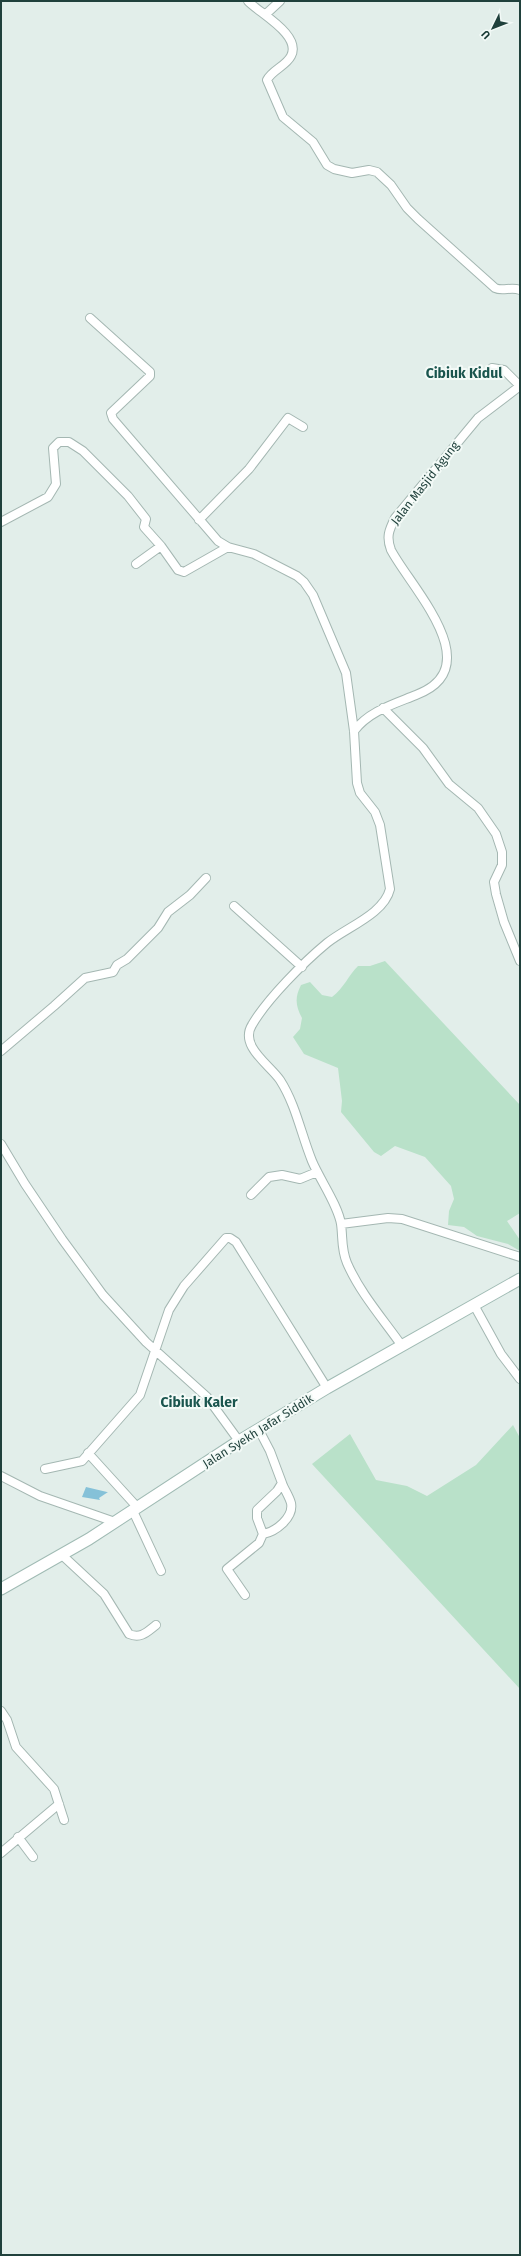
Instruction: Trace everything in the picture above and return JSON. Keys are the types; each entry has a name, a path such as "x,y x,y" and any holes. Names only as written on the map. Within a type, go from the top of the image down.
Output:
{"main road":[{"name":"Jalan Syekh Jafar Siddik","path":"1,1589 62,1555 136,1510 239,1441 328,1388 520,1279"}],"street":[{"path":"248,1 257,10 266,14 286,35 292,46 290,57 267,80 286,121 313,142 321,156 331,167 352,173 370,170 377,172 391,185 404,204 418,219 495,288 499,290 511,287 520,290"},
{"path":"266,14 280,1"},
{"path":"90,318 150,372 150,376 114,409 110,416 211,534 228,547 254,554 297,576 310,589 342,659 346,673 354,731 357,783 360,793 374,812 380,824 390,889 381,906 327,943 302,967 256,1019 248,1032 248,1038 255,1051 278,1078 290,1097 317,1172 341,1224 343,1251 353,1276 402,1346"},
{"path":"492,368 504,370 520,386"},
{"name":"Jalan Masjid Agung","path":"354,731 369,716 383,708 433,687 445,674 448,659 444,637 434,616 391,550 388,542 388,532 395,518 469,428 494,404 520,386"},
{"path":"200,520 249,469 288,418 302,427"},
{"path":"1,522 48,497 56,484 52,454 53,448 59,442 69,442 83,451 128,496 146,519 144,527 161,546 178,570 184,572 228,547"},
{"path":"136,564 161,546"},
{"path":"383,708 423,748 449,784 478,808 496,834 502,852 502,865 494,882 496,894 504,922 520,961"},
{"path":"1,1051 54,1006 84,978 113,972 118,964 127,959 158,928 168,912 190,895 206,878"},
{"path":"234,906 302,967"},
{"path":"1,1144 25,1184 103,1295 155,1350 207,1397 239,1441"},
{"path":"251,1195 269,1177 282,1175 300,1179 317,1172"},
{"path":"341,1224 388,1218 402,1219 520,1257"},
{"path":"45,1469 82,1462 88,1453 110,1431 142,1392 169,1310 177,1296 223,1240 230,1238 236,1242 328,1388"},
{"path":"474,1305 501,1354 520,1379"},
{"path":"259,1430 270,1451 291,1504 289,1513 282,1525 272,1532 263,1534"},
{"path":"88,1453 136,1510 161,1571"},
{"path":"1,1476 40,1496 115,1522"},
{"path":"245,1595 227,1569 259,1543 263,1534 257,1518 257,1510 281,1486 282,1482"},
{"path":"62,1555 104,1594 129,1634 135,1637 143,1635 156,1625"},
{"path":"1,1711 7,1720 16,1747 52,1786 64,1820"},
{"path":"1,1853 18,1837 59,1804"},
{"path":"18,1837 33,1857"}],"green space":[{"path":"385,961 520,1105 520,1213 507,1221 520,1240 520,1251 508,1244 477,1236 464,1227 448,1225 449,1211 454,1199 451,1186 425,1157 395,1146 381,1156 374,1152 341,1112 342,1101 338,1068 304,1054 293,1037 300,1029 302,1018 298,1009 297,1001 301,985 310,982 322,995 332,997 340,990 358,966 370,966"},
{"path":"513,1425 520,1438 520,1689 312,1464 350,1434 376,1480 407,1486 427,1496 476,1465"}],"water":[{"path":"86,1487 108,1492 99,1498 100,1500 82,1497"}],"district":[{"name":"Cibiuk Kidul","path":"464,373"},
{"name":"Cibiuk Kaler","path":"199,1402"}]}
